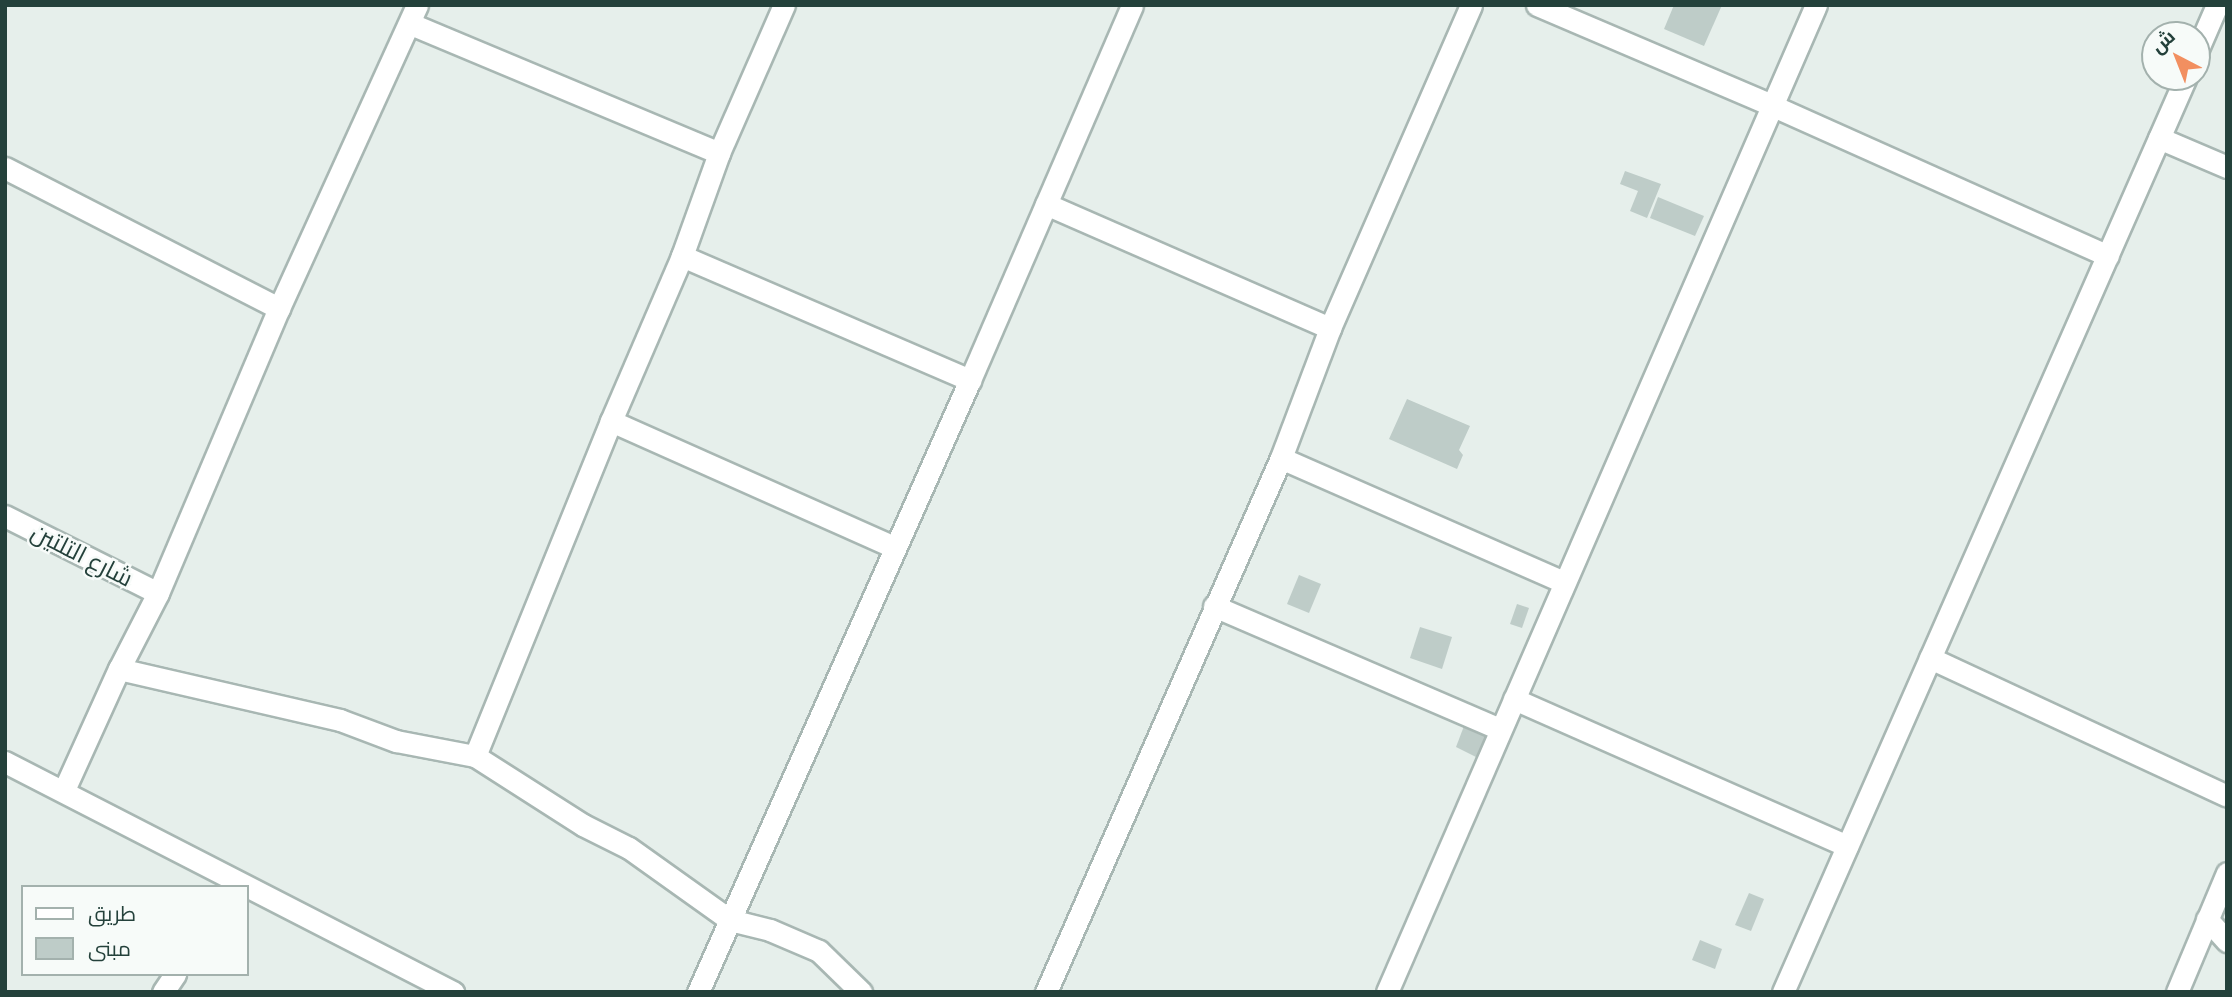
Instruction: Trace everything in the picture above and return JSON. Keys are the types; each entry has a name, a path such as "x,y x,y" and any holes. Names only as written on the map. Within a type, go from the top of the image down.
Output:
{"street":[{"path":"475,756 611,421 682,256 719,153 784,5"},
{"path":"698,992 970,380 1132,5"},
{"path":"1046,992 1281,457 1330,328 1471,5"},
{"path":"1537,5 1771,105 2108,256"},
{"path":"1387,992 1816,5"},
{"path":"64,790 119,669 158,593 278,308 414,15 719,153"},
{"path":"1783,992 2180,91"},
{"path":"2159,138 2227,167"},
{"path":"5,167 278,308"},
{"path":"1046,204 1330,328"},
{"path":"682,256 970,380"},
{"path":"611,421 894,547"},
{"path":"1281,457 1564,582"},
{"name":"شارع التلتين","path":"5,516 158,593"},
{"path":"1214,606 1500,729"},
{"path":"1930,658 2227,796"},
{"path":"119,669 340,720 396,741 475,756 583,825 629,848 730,920 770,930 819,951 861,992"},
{"path":"1514,699 1847,846"},
{"path":"5,762 64,790 236,883"},
{"path":"2177,992 2227,873"},
{"path":"248,889 453,992"},
{"path":"2207,919 2227,941"},
{"path":"163,992 174,976"}],"building":[{"path":"1674,5 1722,5 1704,46 1664,29"},
{"path":"1625,171 1661,184 1647,218 1630,211 1638,191 1620,184"},
{"path":"1658,197 1704,216 1695,236 1650,218"},
{"path":"1407,399 1470,426 1459,450 1463,455 1457,469 1389,439"},
{"path":"1299,575 1321,584 1309,613 1287,604"},
{"path":"1517,604 1529,608 1522,628 1510,624"},
{"path":"1420,627 1452,637 1442,669 1410,658"},
{"path":"1464,726 1488,736 1478,758 1456,747"},
{"path":"1749,893 1764,899 1751,931 1735,925"},
{"path":"1700,940 1722,949 1715,969 1692,960"}]}
